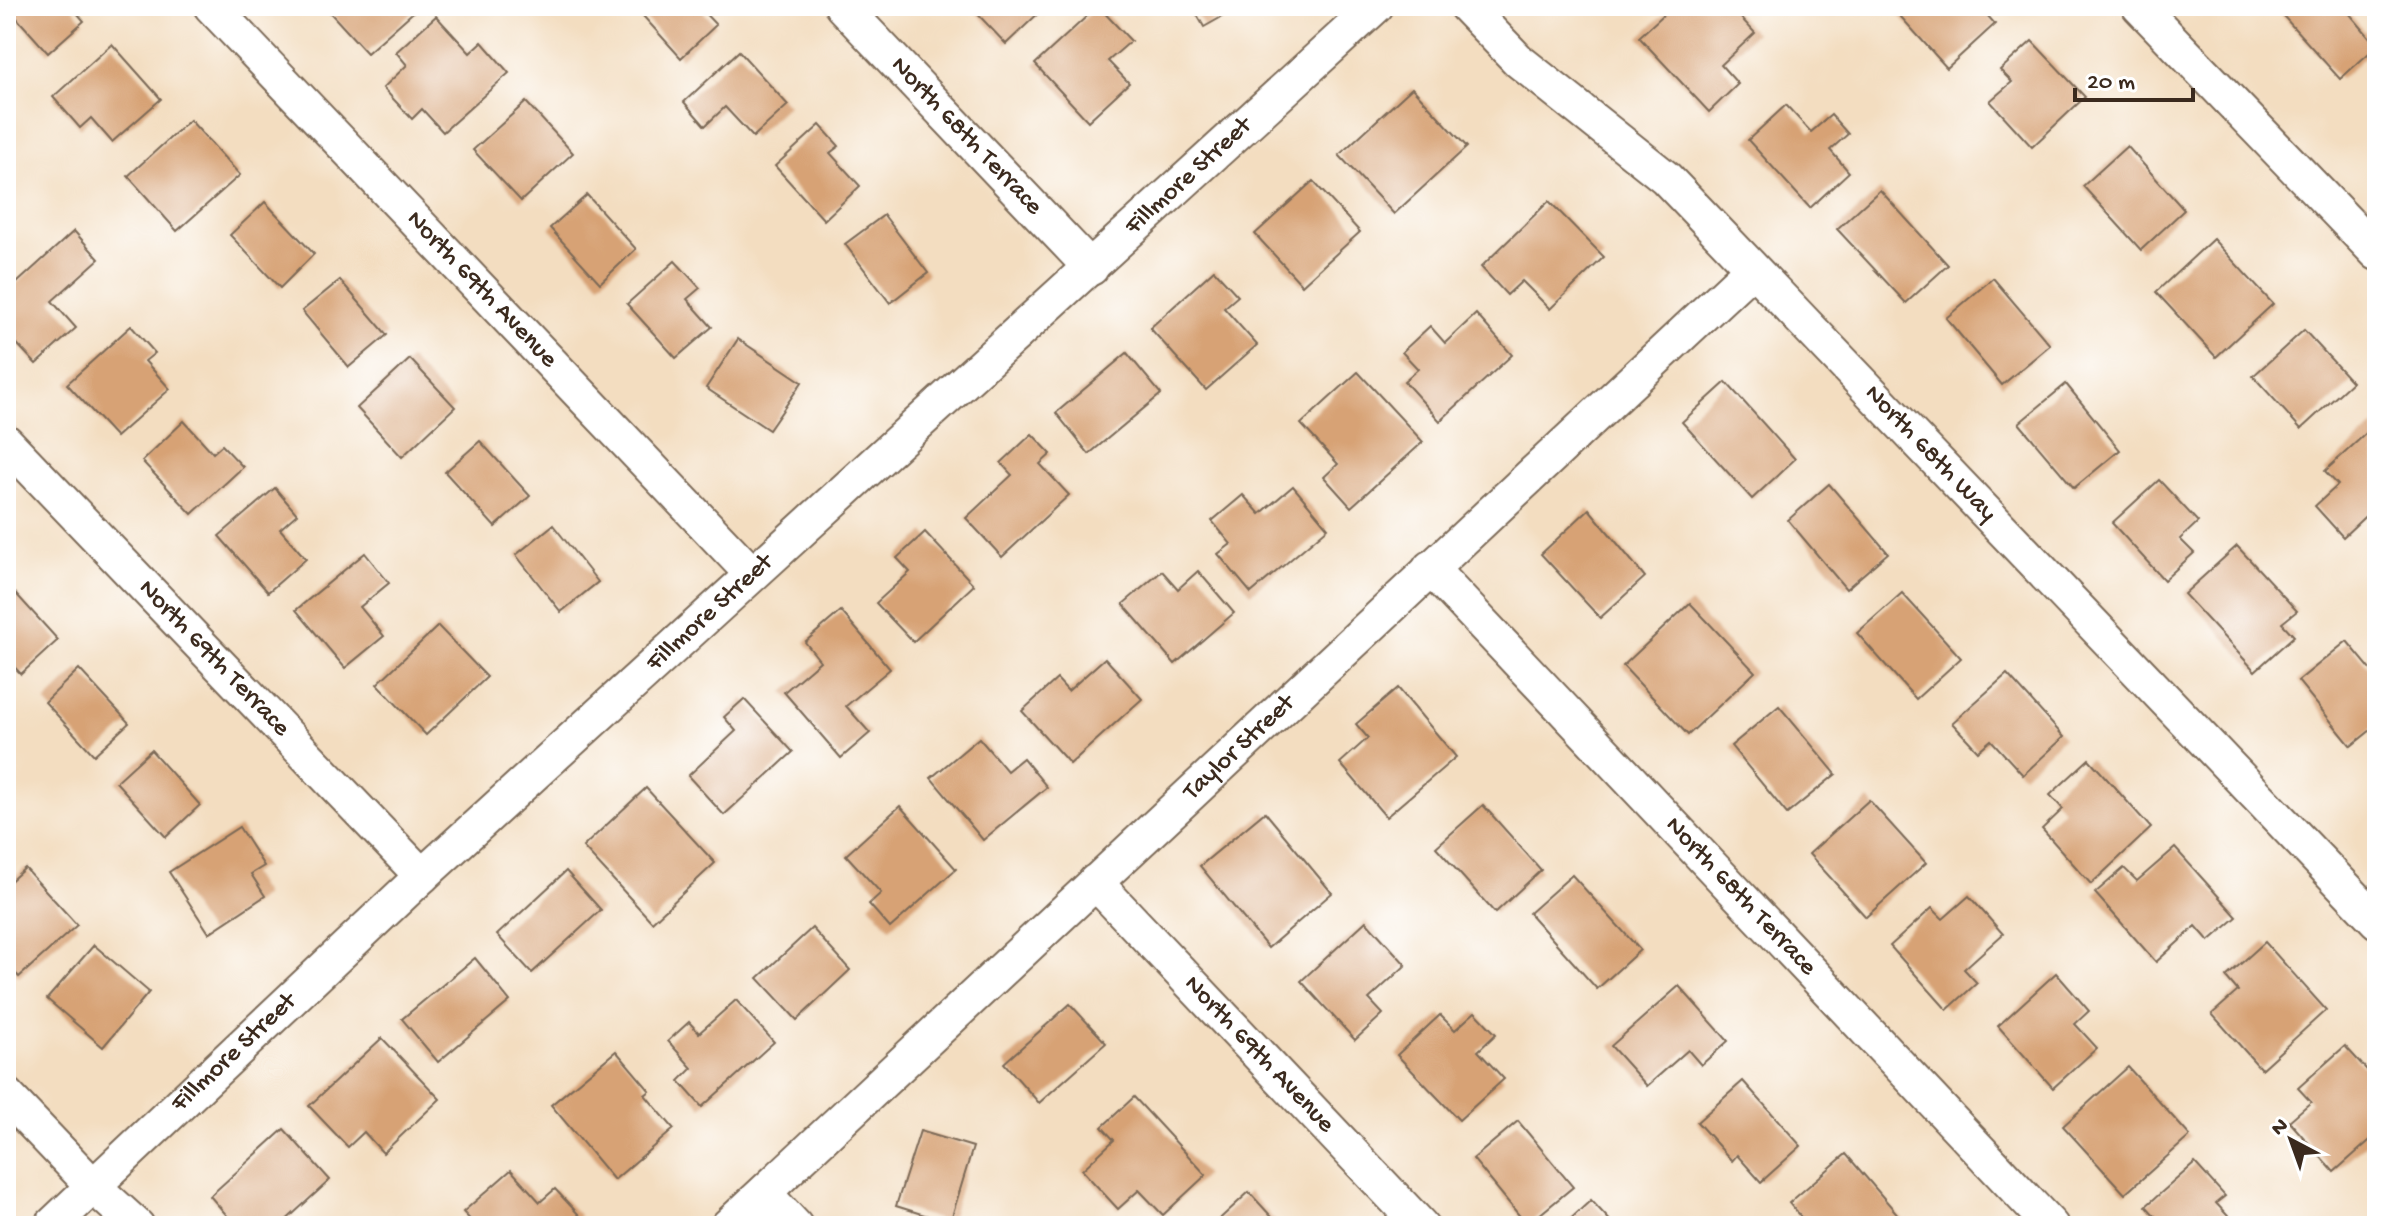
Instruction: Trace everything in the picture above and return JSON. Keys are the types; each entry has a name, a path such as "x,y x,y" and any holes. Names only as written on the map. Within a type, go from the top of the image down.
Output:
{"street":[{"name":"North 69th Avenue","path":"211,6 752,574"},
{"name":"North 68th Terrace","path":"842,6 1091,268"},
{"name":"Fillmore Street","path":"51,1226 422,876 1376,6"},
{"name":"North 68th Way","path":"1466,6 1519,61 1666,178 2377,921"},
{"path":"2139,6 2377,253"},
{"name":"Taylor Street","path":"728,1226 1752,269"},
{"name":"North 69th Terrace","path":"6,442 422,876"},
{"name":"North 68th Terrace","path":"1430,568 2051,1226"},
{"name":"North 69th Avenue","path":"1095,882 1421,1226"},
{"path":"6,1095 93,1186 137,1226"},
{"path":"764,1193 795,1226"}],"building":[{"path":"6,6 71,6 84,21 48,53"},
{"path":"324,6 420,6 367,53"},
{"path":"634,6 698,6 716,25 681,58"},
{"path":"970,6 1046,6 1006,44"},
{"path":"1098,6 1131,41 1108,61 1129,83 1088,121 1035,64"},
{"path":"1192,6 1241,6 1204,27"},
{"path":"1673,6 1730,6 1755,33 1721,65 1738,84 1709,112 1639,37"},
{"path":"1891,6 1979,6 1995,24 1947,68"},
{"path":"2356,6 2349,13 2377,46 2340,79 2276,8"},
{"path":"436,16 470,53 482,42 509,73 443,132 422,109 412,119 383,88 407,65 396,52"},
{"path":"2032,41 2085,97 2032,147 1990,101 2012,82 2000,70"},
{"path":"112,44 161,99 112,142 91,118 80,128 53,97"},
{"path":"739,51 788,105 753,137 725,107 705,126 684,102"},
{"path":"1412,88 1467,147 1394,214 1339,155"},
{"path":"526,102 573,153 521,201 473,150"},
{"path":"1786,105 1811,132 1831,115 1848,134 1830,150 1849,172 1810,208 1748,140"},
{"path":"190,120 240,175 177,231 128,176"},
{"path":"820,125 839,146 830,153 860,186 824,220 775,166"},
{"path":"2127,146 2184,210 2141,250 2083,186"},
{"path":"1313,181 1360,232 1302,285 1255,234"},
{"path":"1880,190 1948,265 1906,303 1837,229"},
{"path":"587,195 636,249 600,283 550,228"},
{"path":"1549,201 1604,257 1550,309 1522,281 1507,295 1481,267"},
{"path":"265,202 314,254 280,288 230,235"},
{"path":"884,215 928,273 890,303 845,244"},
{"path":"74,231 99,259 52,301 76,328 36,364 6,332 6,293"},
{"path":"2213,239 2273,304 2216,357 2156,292"},
{"path":"675,261 700,288 687,299 712,327 676,358 627,304"},
{"path":"1214,270 1238,296 1224,308 1257,345 1206,390 1150,328"},
{"path":"1993,278 2050,345 2002,385 1946,318"},
{"path":"340,280 387,335 349,367 302,311"},
{"path":"1476,314 1512,355 1440,421 1404,381 1418,369 1402,352 1430,326 1445,343"},
{"path":"131,326 155,353 145,361 170,389 116,437 67,384"},
{"path":"2304,330 2352,382 2301,429 2253,376"},
{"path":"738,339 802,382 769,430 706,388"},
{"path":"1127,353 1161,394 1089,454 1056,413"},
{"path":"410,359 455,407 402,457 357,408"},
{"path":"1358,372 1423,442 1351,507 1324,477 1338,464 1301,424"},
{"path":"1726,382 1795,459 1752,499 1682,422"},
{"path":"2066,384 2120,450 2074,488 2019,423"},
{"path":"184,421 213,453 222,445 243,467 192,514 142,461"},
{"path":"2374,426 2377,505 2343,537 2315,506 2338,485 2325,471"},
{"path":"1032,434 1051,454 1040,464 1069,495 1002,557 966,518 1012,475 1001,463"},
{"path":"480,441 530,496 495,527 445,472"},
{"path":"2159,480 2198,522 2180,539 2194,553 2164,580 2112,523"},
{"path":"1829,484 1888,553 1846,589 1788,520"},
{"path":"1293,486 1328,528 1251,593 1218,554 1231,544 1212,521 1243,495 1260,514"},
{"path":"275,488 297,514 280,529 306,559 268,592 219,536"},
{"path":"1589,509 1645,577 1600,618 1541,554"},
{"path":"553,525 598,582 561,612 516,555"},
{"path":"925,532 974,585 913,642 876,603 910,572 897,558"},
{"path":"2237,546 2297,611 2282,623 2294,636 2255,671 2184,594"},
{"path":"365,553 389,583 360,607 384,636 345,668 296,610"},
{"path":"1162,571 1178,589 1198,571 1234,613 1175,664 1123,604"},
{"path":"9,586 58,640 21,674 6,658 6,589"},
{"path":"1902,593 1961,658 1916,699 1857,633"},
{"path":"1690,603 1755,672 1688,735 1623,666"},
{"path":"841,611 890,669 846,706 870,733 841,758 784,692 820,661 805,642"},
{"path":"438,626 487,677 426,735 377,684"},
{"path":"2347,641 2377,677 2377,725 2351,746 2298,681"},
{"path":"1105,658 1142,699 1070,764 1022,711 1057,679 1068,691"},
{"path":"79,669 129,723 94,755 45,702"},
{"path":"2007,674 2064,737 2023,775 1991,740 1978,751 1952,723"},
{"path":"1398,688 1456,757 1386,817 1340,763 1368,738 1356,724"},
{"path":"744,699 793,752 724,815 688,776 736,731 724,717"},
{"path":"1779,706 1836,774 1787,814 1731,746"},
{"path":"979,738 1007,771 1023,758 1047,787 983,840 931,778"},
{"path":"151,750 200,805 166,837 116,782"},
{"path":"2089,759 2151,828 2091,884 2042,829 2063,809 2050,795"},
{"path":"646,788 715,863 652,922 583,847"},
{"path":"1869,800 1926,863 1866,917 1809,854"},
{"path":"1483,805 1541,870 1495,913 1436,847"},
{"path":"900,806 956,869 890,928 869,904 881,893 846,855"},
{"path":"1265,812 1332,893 1268,948 1200,866"},
{"path":"239,827 264,866 251,874 265,896 209,933 169,872"},
{"path":"2175,848 2237,917 2209,941 2196,926 2156,962 2095,893 2124,868 2137,881"},
{"path":"25,868 77,925 19,977 6,963 6,885"},
{"path":"566,871 601,910 532,973 497,935"},
{"path":"1572,875 1640,950 1597,989 1529,913"},
{"path":"1969,896 2003,934 1964,969 1977,983 1947,1010 1890,946 1932,908 1943,919"},
{"path":"1366,921 1406,965 1369,999 1383,1014 1355,1040 1301,981"},
{"path":"812,928 850,970 797,1020 758,978"},
{"path":"2265,942 2326,1010 2261,1069 2212,1014 2238,991 2226,977"},
{"path":"94,945 149,992 103,1047 47,999"},
{"path":"475,958 510,1001 438,1062 402,1019"},
{"path":"2056,973 2089,1011 2075,1024 2097,1048 2053,1088 1998,1026"},
{"path":"1679,986 1728,1041 1701,1065 1688,1050 1647,1086 1611,1046"},
{"path":"736,1000 774,1042 702,1107 679,1081 692,1068 668,1041 689,1022 699,1033"},
{"path":"1070,1004 1106,1043 1039,1103 1004,1063"},
{"path":"1475,1012 1496,1034 1478,1051 1504,1079 1459,1120 1397,1055 1440,1015 1455,1030"},
{"path":"382,1038 440,1099 383,1153 364,1132 348,1147 309,1106"},
{"path":"2345,1046 2377,1081 2377,1134 2334,1172 2289,1121 2311,1102 2298,1088"},
{"path":"616,1051 650,1091 645,1095 674,1129 614,1180 551,1105"},
{"path":"2128,1067 2190,1136 2125,1194 2063,1126"},
{"path":"1743,1081 1801,1146 1761,1182 1737,1155 1732,1161 1697,1122"},
{"path":"1134,1097 1206,1175 1163,1215 1139,1190 1118,1209 1082,1170 1114,1140 1102,1127"},
{"path":"1518,1121 1573,1187 1527,1225 1473,1159"},
{"path":"284,1129 330,1180 282,1224 284,1226 236,1226 210,1196"},
{"path":"920,1131 973,1147 950,1223 896,1206"},
{"path":"1846,1154 1906,1224 1808,1226 1789,1203"},
{"path":"2195,1163 2225,1196 2216,1203 2237,1226 2164,1226 2146,1206"},
{"path":"511,1170 540,1202 555,1189 580,1216 569,1226 476,1226 463,1212"},
{"path":"1249,1192 1280,1226 1212,1226"},
{"path":"1591,1200 1615,1226 1563,1226"}]}
